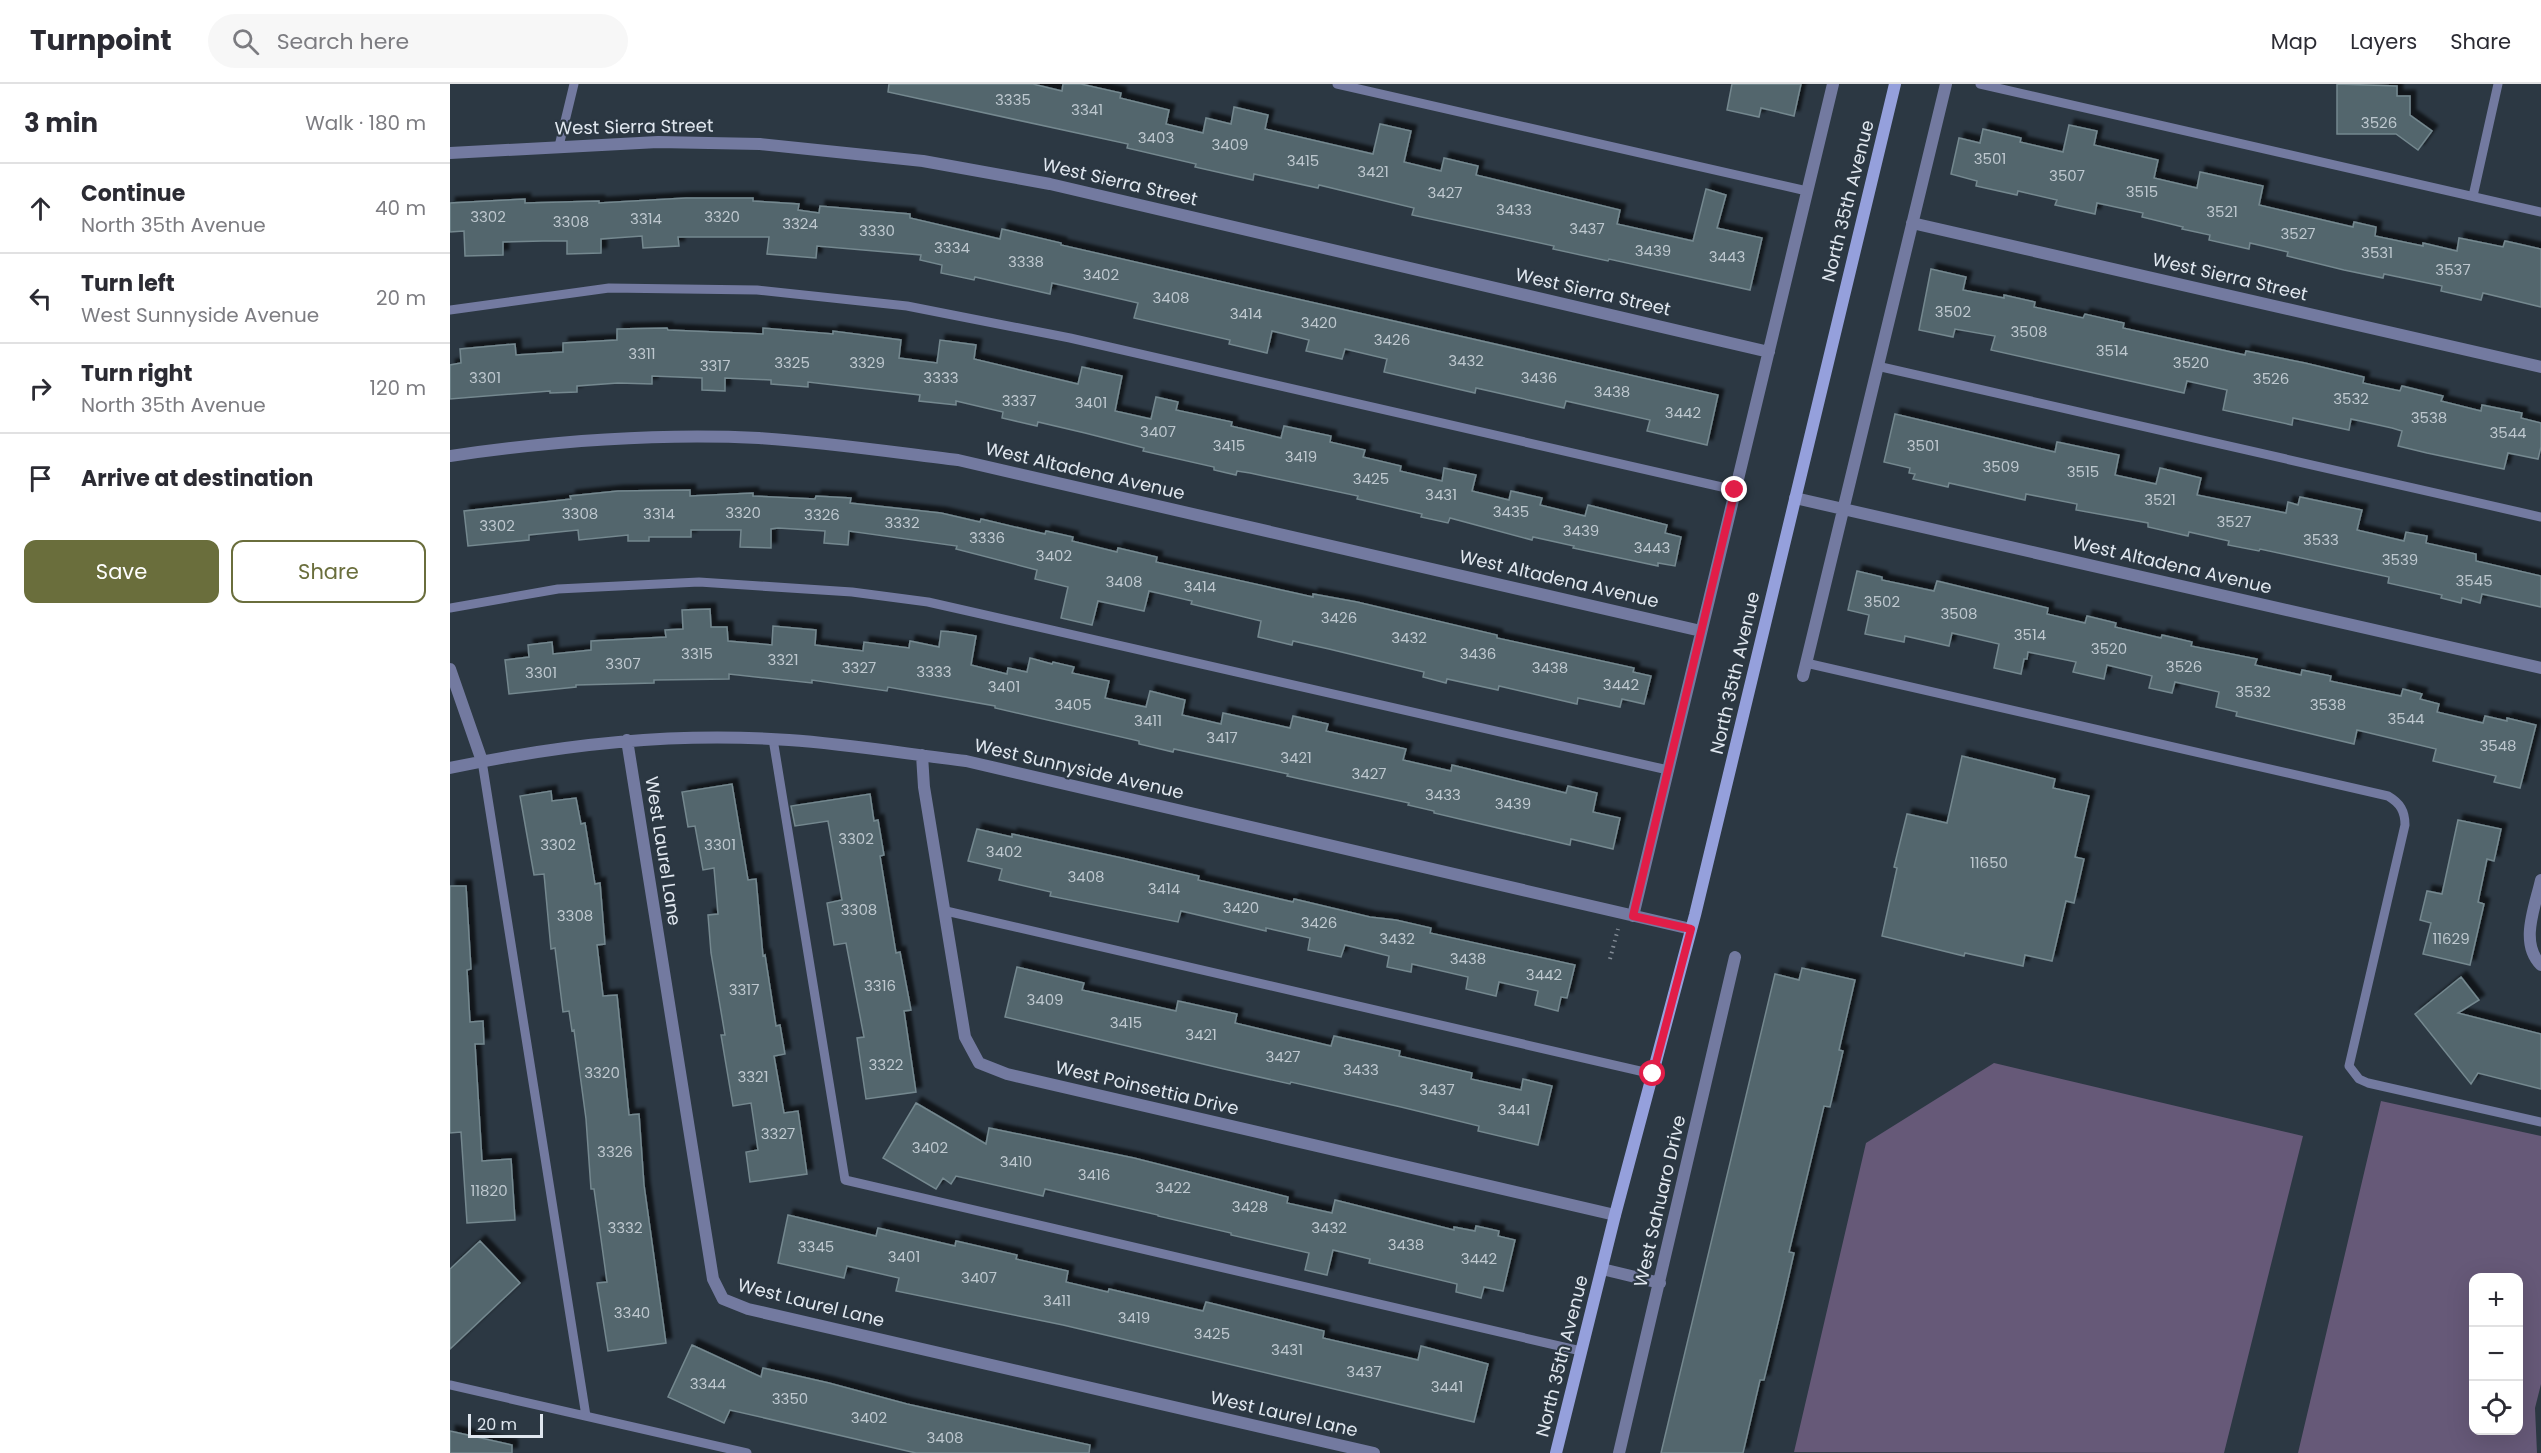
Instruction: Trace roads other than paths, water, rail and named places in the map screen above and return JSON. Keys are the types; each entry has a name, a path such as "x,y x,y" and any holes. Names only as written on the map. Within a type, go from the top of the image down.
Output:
{"main road":[{"name":"North 35th Avenue","path":"1556,1453 1615,1215 1691,929 1895,84"}],"street":[{"path":"1627,915 1668,770 1833,84"},
{"path":"1803,676 1946,84"},
{"name":"West Sierra Street","path":"450,153 658,142 760,144 923,161 1050,184 1769,352"},
{"name":"West Sierra Street","path":"1912,223 2541,367"},
{"name":"West Altadena Avenue","path":"450,456 508,447 668,437 758,438 843,445 958,460 1701,631"},
{"name":"West Altadena Avenue","path":"1795,498 2541,668"},
{"path":"450,669 482,761"},
{"name":"West Sunnyside Avenue","path":"450,768 598,742 662,738 773,739 888,750 966,761 1691,929"},
{"name":"West Laurel Lane","path":"627,740 712,1279 723,1299 748,1309 1374,1453"},
{"name":"West Poinsettia Drive","path":"922,755 924,787 965,1037 979,1063 1007,1074 1615,1215"},
{"path":"2537,962 2529,947 2541,880"},
{"name":"West Sahuaro Drive","path":"1619,1453 1735,957"},
{"name":"North 35th Avenue","path":"1602,1269 1660,1283"}],"lane":[{"path":"559,146 574,84"},
{"path":"1337,84 1807,191"},
{"path":"1980,84 2541,212"},
{"path":"2473,196 2498,84"},
{"path":"450,310 609,288 757,290 908,306 1082,340 1735,490"},
{"path":"1877,366 2541,517"},
{"path":"450,608 558,589 699,582 852,592 917,601 1668,770"},
{"path":"1806,663 2388,796 2402,807 2405,825 2349,1066 2360,1079 2368,1083 2541,1122"},
{"path":"773,739 845,1180 1581,1351"},
{"path":"482,761 586,1416"},
{"path":"946,911 1653,1074"},
{"path":"450,1385 747,1453"}]}
